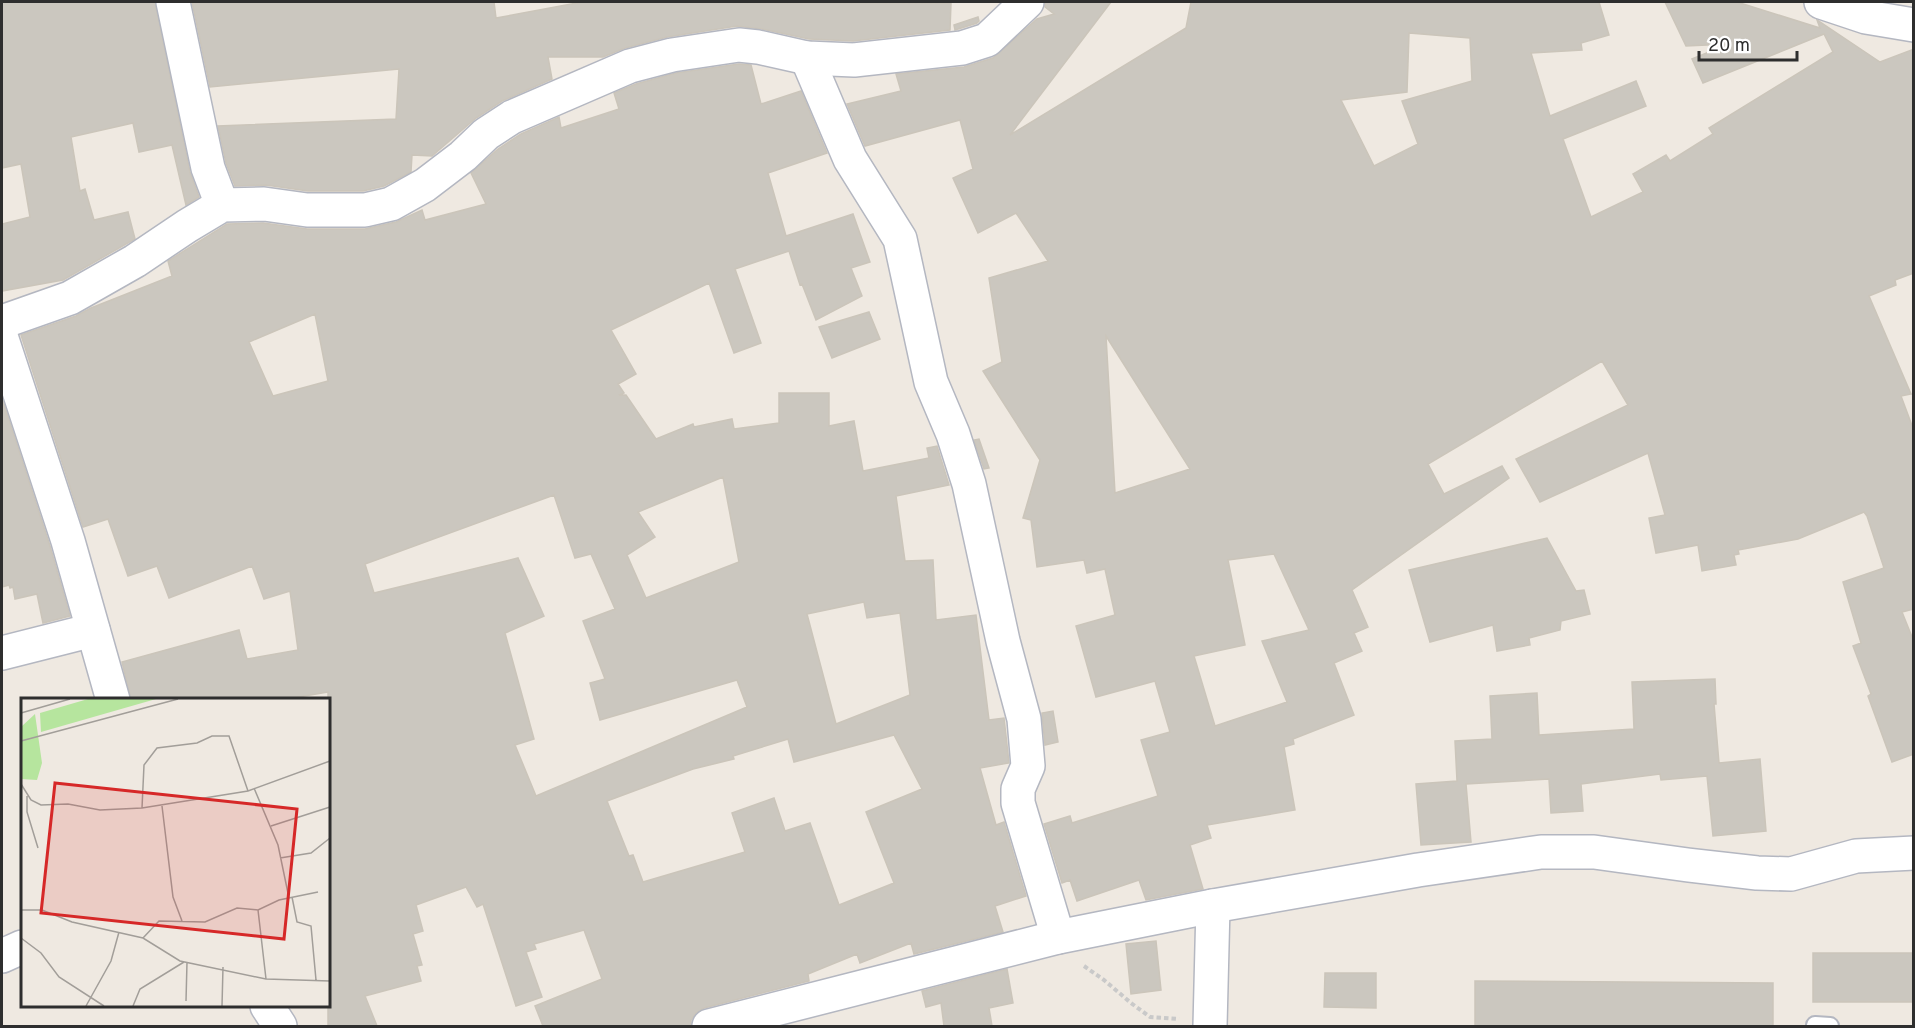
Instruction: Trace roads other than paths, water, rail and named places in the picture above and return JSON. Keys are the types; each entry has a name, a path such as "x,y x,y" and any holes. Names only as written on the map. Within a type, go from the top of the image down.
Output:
{"street":[{"path":"173,2 208,168 222,205"},
{"path":"2,322 70,298 135,261 222,205 264,204 307,210 365,210 391,204 425,186 463,156 486,134 512,117 630,66 672,55 739,45 807,58 854,60 962,48 987,40 1027,2"},
{"path":"1821,2 1866,17 1914,25"},
{"path":"807,58 850,159 900,239 931,382 953,434 969,484 1003,641 1024,719 1028,766 1018,789 1018,803 1051,939"},
{"path":"2,339 68,541 113,698"},
{"path":"2,653 93,630"},
{"path":"709,1026 1051,939 1213,906 1418,870 1541,852 1594,852 1757,873 1791,874 1857,856 1914,853"},
{"path":"1210,1024 1213,906"},
{"path":"2,956 21,947"},
{"path":"268,1007 280,1026"}]}
